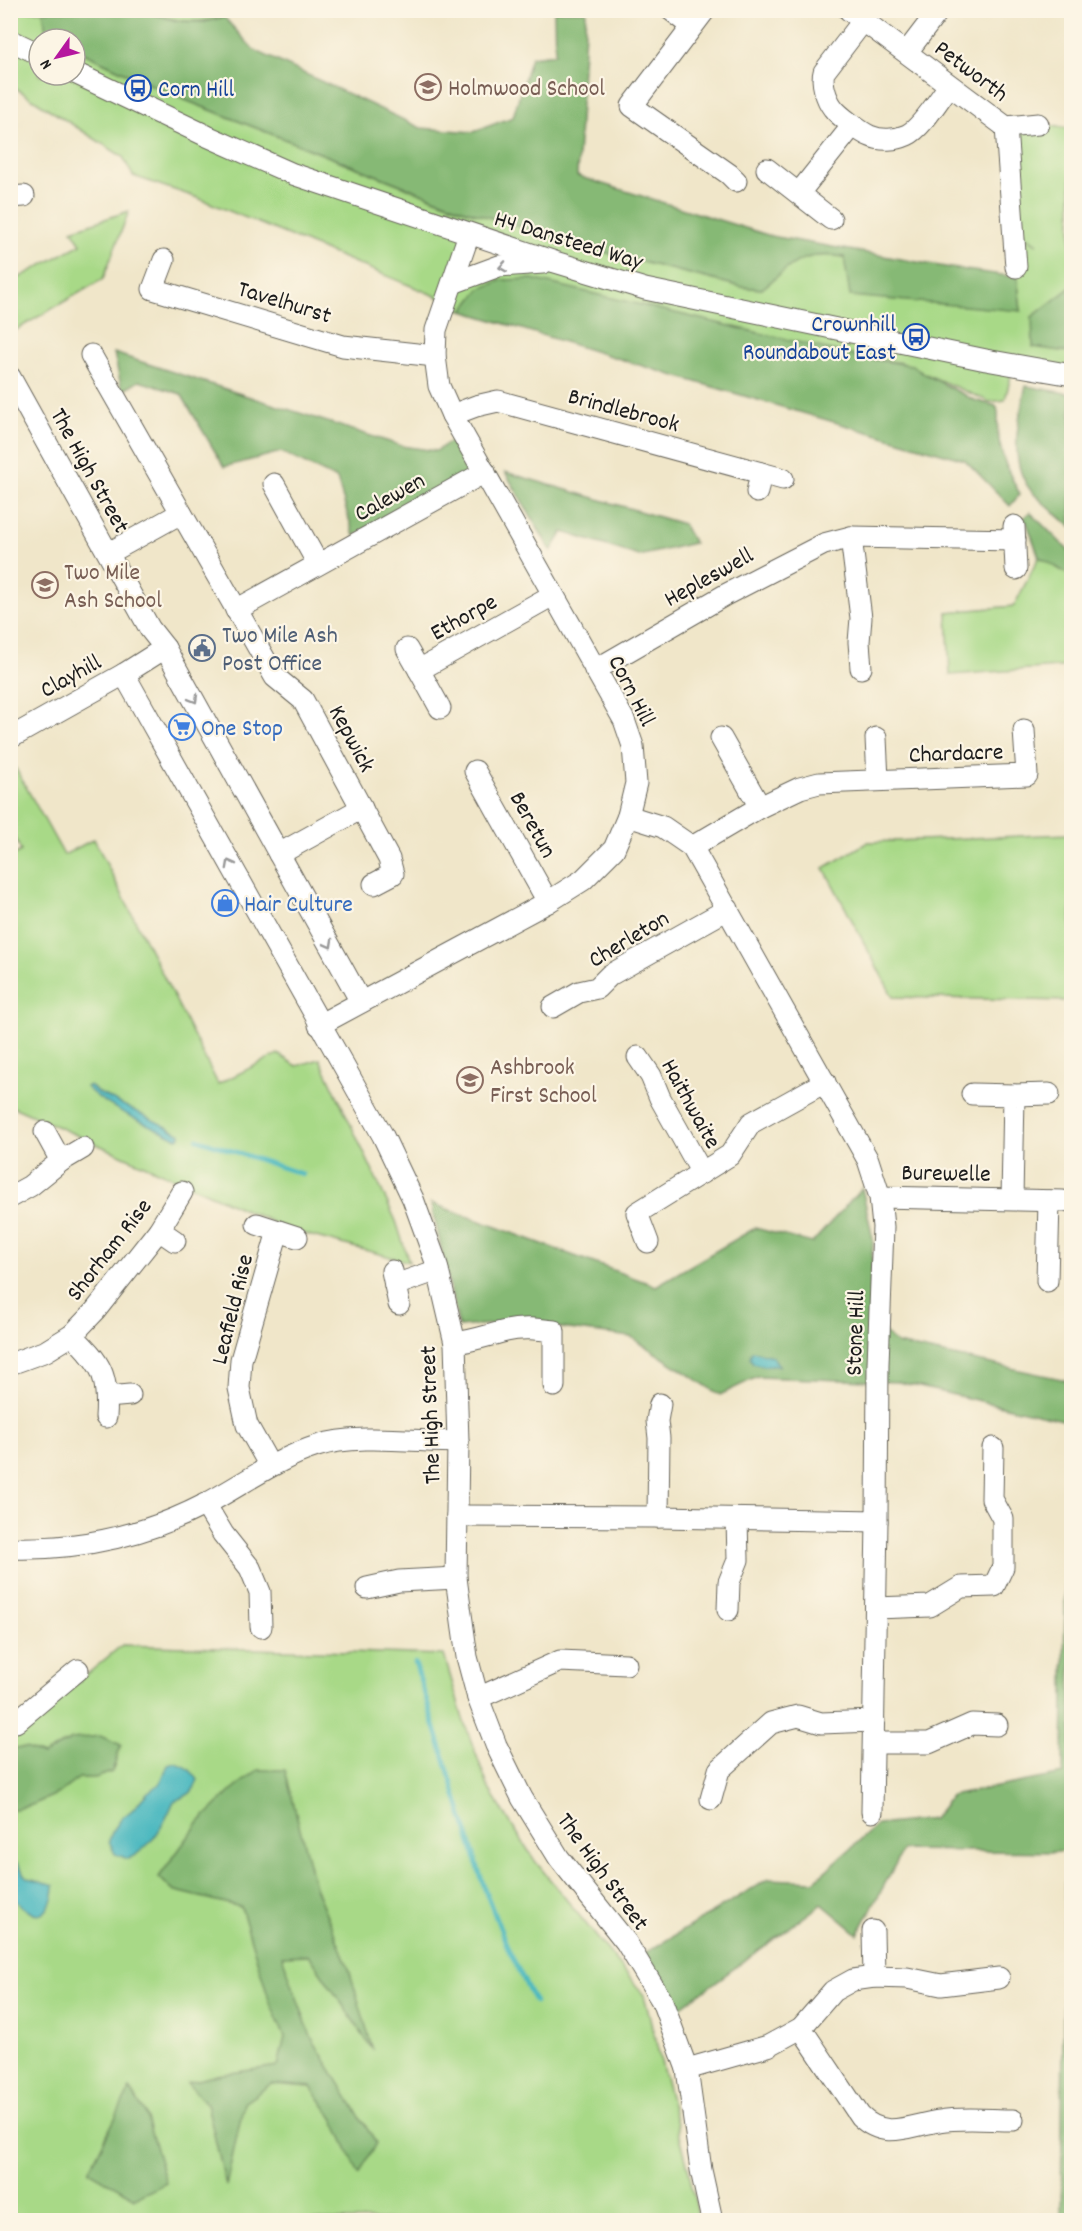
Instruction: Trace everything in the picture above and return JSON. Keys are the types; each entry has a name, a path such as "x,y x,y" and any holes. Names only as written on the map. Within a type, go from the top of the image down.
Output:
{"street":[{"path":"672,10 699,19 632,106 736,181"},
{"path":"908,52 939,10"},
{"path":"856,16 822,78 833,108 853,125 869,136 888,140 904,137 914,132 949,86"},
{"name":"Petworth","path":"856,16 908,52 949,86 1006,127 1038,124"},
{"path":"10,40 27,48"},
{"name":"H4 Dansteed Way","path":"87,79 293,174 555,262 645,289 986,360 1071,375"},
{"path":"799,194 853,125"},
{"name":"Petworth","path":"1006,127 1016,267"},
{"path":"767,169 831,219"},
{"name":"Corn Hill","path":"320,1025 548,902 583,880 614,849 628,816 636,783 633,746 624,720 452,415 439,386 435,356 436,330 469,234"},
{"name":"Tavelhurst","path":"164,260 153,289 343,346 435,356"},
{"path":"453,283 499,266 555,262"},
{"name":"Kepwick","path":"91,355 275,677 303,700 362,808 389,859 393,874 374,884"},
{"name":"The High Street","path":"10,377 150,629 165,648 361,1002"},
{"name":"Brindlebrook","path":"452,415 498,401 759,483 783,479"},
{"name":"Calewen","path":"236,610 485,472"},
{"path":"274,484 318,564"},
{"path":"109,553 181,513"},
{"name":"Hepleswell","path":"595,670 795,557 824,544 850,537 1014,533 1016,569"},
{"path":"850,537 861,618 859,642 861,668"},
{"name":"Ethorpe","path":"407,649 419,670 553,595"},
{"path":"124,674 165,648"},
{"path":"419,670 440,708"},
{"name":"The High Street","path":"124,674 388,1147 412,1199 438,1270 454,1343 458,1442 456,1578 467,1657 478,1698 496,1745 522,1798 559,1858 626,1942 662,2001 687,2069 701,2170 712,2220"},
{"name":"Clayhill","path":"10,738 124,674"},
{"name":"Chardacre","path":"692,847 760,807 800,788 819,783 1034,775 1024,730"},
{"path":"721,738 760,807"},
{"name":"Chardacre","path":"876,738 878,780"},
{"name":"Beretun","path":"475,771 548,902"},
{"name":"Kepwick","path":"279,854 362,808"},
{"name":"Stone Hill","path":"628,816 663,827 692,847 868,1160 880,1197 883,1227 878,1364 872,1812"},
{"name":"Cherleton","path":"553,1007 579,992 597,988 610,975 728,909"},
{"name":"Haithwaite","path":"638,1057 651,1076 660,1098 702,1173"},
{"name":"Haithwaite","path":"648,1242 629,1209 702,1173 730,1155 751,1123 825,1082"},
{"path":"972,1094 1049,1094"},
{"name":"Burewelle","path":"1012,1199 1014,1095"},
{"path":"45,1132 61,1161"},
{"path":"10,1197 30,1186 61,1161 83,1148"},
{"name":"Shorham Rise","path":"10,1364 46,1351 72,1335 167,1235 182,1192"},
{"name":"Burewelle","path":"880,1197 1056,1201 1047,1281"},
{"name":"Leafield Rise","path":"257,1224 287,1234 241,1360 239,1388 247,1425 270,1466"},
{"path":"395,1286 438,1270"},
{"path":"454,1343 472,1341 516,1329 554,1331 554,1386"},
{"name":"Shorham Rise","path":"72,1335 90,1353 102,1370 107,1407 130,1395"},
{"path":"658,1517 659,1438 657,1421 660,1404"},
{"path":"10,1548 32,1549 99,1542 158,1526 205,1504 270,1466 318,1445 357,1439 458,1442"},
{"path":"876,1608 930,1606 961,1587 994,1586 1003,1567 1003,1519 992,1499 993,1448"},
{"path":"205,1504 223,1534 250,1568 260,1592 261,1627"},
{"path":"457,1516 877,1521"},
{"path":"728,1611 729,1582 738,1560 737,1519"},
{"path":"367,1588 399,1581 456,1578"},
{"path":"478,1698 560,1661 614,1669"},
{"path":"12,1721 78,1670"},
{"path":"711,1799 719,1770 771,1723 798,1716 821,1723 874,1721"},
{"path":"874,1743 928,1743 972,1724 997,1725"},
{"path":"873,1930 874,1977"},
{"path":"687,2069 768,2046 801,2028 833,1991 853,1980 874,1977 907,1978 941,1985 999,1978"},
{"path":"801,2028 860,2116 868,2124 894,2131 939,2120 1013,2120"}],"green space":[{"path":"10,11 43,11 46,27 27,27 27,87 87,87 87,55 175,96 461,209 618,256 742,287 762,289 782,272 808,258 844,257 848,271 1021,311 1012,228 1037,244 1018,230 1006,127 1038,124 1071,129 1071,287 1032,317 1067,352 1071,350 1071,375 1013,367 1005,400 990,402 903,363 869,359 502,280 480,289 463,311 438,297 198,198 133,176 123,157 11,85","holes":["469,234 553,262 460,264"]},
{"path":"43,11 143,11 177,21 205,22 224,17 254,50 421,128 473,132 513,117 531,57 555,54 554,11 586,11 577,176 771,236 951,268 1016,277 1016,267 1021,311 850,296 844,257 818,256 799,261 762,289 742,287 618,256 462,209 175,96 87,55 87,27 46,27"},
{"path":"143,11 219,11 224,17 193,21"},
{"path":"129,211 103,279 11,333 11,282 81,244 72,230"},
{"path":"532,279 869,359 912,365 974,400 996,406 1001,451 1020,494 1010,506 965,460 672,375 463,311 480,289 502,280"},
{"path":"1071,287 1071,350 1067,352 1033,347 1032,317"},
{"path":"114,353 402,446 436,451 451,441 471,473 354,536 337,479 281,452 224,467 181,394 139,381 122,391"},
{"path":"1026,386 1071,394 1071,527 1033,493 1020,469 1017,455 1018,427"},
{"path":"505,472 683,524 694,543 639,556 563,532 551,551"},
{"path":"1030,512 1071,553 1071,576 1039,557 1027,523 1023,518"},
{"path":"1039,557 1071,576 1071,666 950,675 947,612 1014,606"},
{"path":"11,760 64,855 94,839 218,1084 278,1054 297,1066 320,1059 396,1221 409,1262 290,1230 11,1106 10,857 21,851 11,829"},
{"path":"1071,834 1071,1001 893,997 824,868 868,842"},
{"path":"862,1188 873,1239 869,1319 897,1344 1071,1381 1071,2220 1061,2220 1065,1852 903,1850 858,1934 822,1904 676,2011 645,1953 768,1879 814,1881 877,1825 933,1819 951,1796 1063,1774 1067,1421 898,1382 757,1377 720,1395 631,1337 515,1322 459,1327 431,1203 656,1286 755,1228 812,1243"},
{"path":"122,1645 444,1655 463,1719 489,1789 535,1861 644,1995 688,2167 699,2220 11,2220 11,1738"},
{"path":"100,1736 121,1745 112,1772 95,1778 79,1778 59,1793 32,1805 11,1810 11,1748 26,1748 43,1755 72,1739"},
{"path":"258,1770 285,1770 315,1887 348,1966 373,2050 309,1955 282,1956 311,2037 376,2143 359,2174 333,2118 311,2087 271,2084 244,2103 226,2186 207,2104 187,2083 217,2075 278,2066 285,2037 270,2003 241,1907 172,1890 159,1877 199,1822 233,1789"},
{"path":"130,2088 146,2115 166,2183 135,2198 89,2171"}],"water":[{"path":"90,1085 97,1092 181,1134 178,1139 118,1110 86,1087"},
{"path":"752,1351 772,1356 779,1366 753,1363 750,1358"},
{"path":"174,1763 185,1767 195,1776 198,1780 194,1788 186,1796 174,1801 162,1826 137,1854 128,1859 115,1854 109,1841 112,1832 122,1818 148,1792 160,1784 168,1765"},
{"path":"10,1858 28,1877 54,1885 51,1902 41,1914 30,1912 11,1897"}],"waterway":[{"path":"197,1139 302,1174"},
{"path":"415,1663 485,1890 509,1951 535,2002"}],"place":[{"name":"Holmwood School","path":"428,87"},
{"name":"Corn Hill","path":"138,88"},
{"name":"Crownhill Roundabout East","path":"916,337"},
{"name":"Two Mile Ash School","path":"45,585"},
{"name":"Two Mile Ash Post Office","path":"202,648"},
{"name":"One Stop","path":"182,727"},
{"name":"Hair Culture","path":"225,903"},
{"name":"Ashbrook First School","path":"470,1080"}]}
